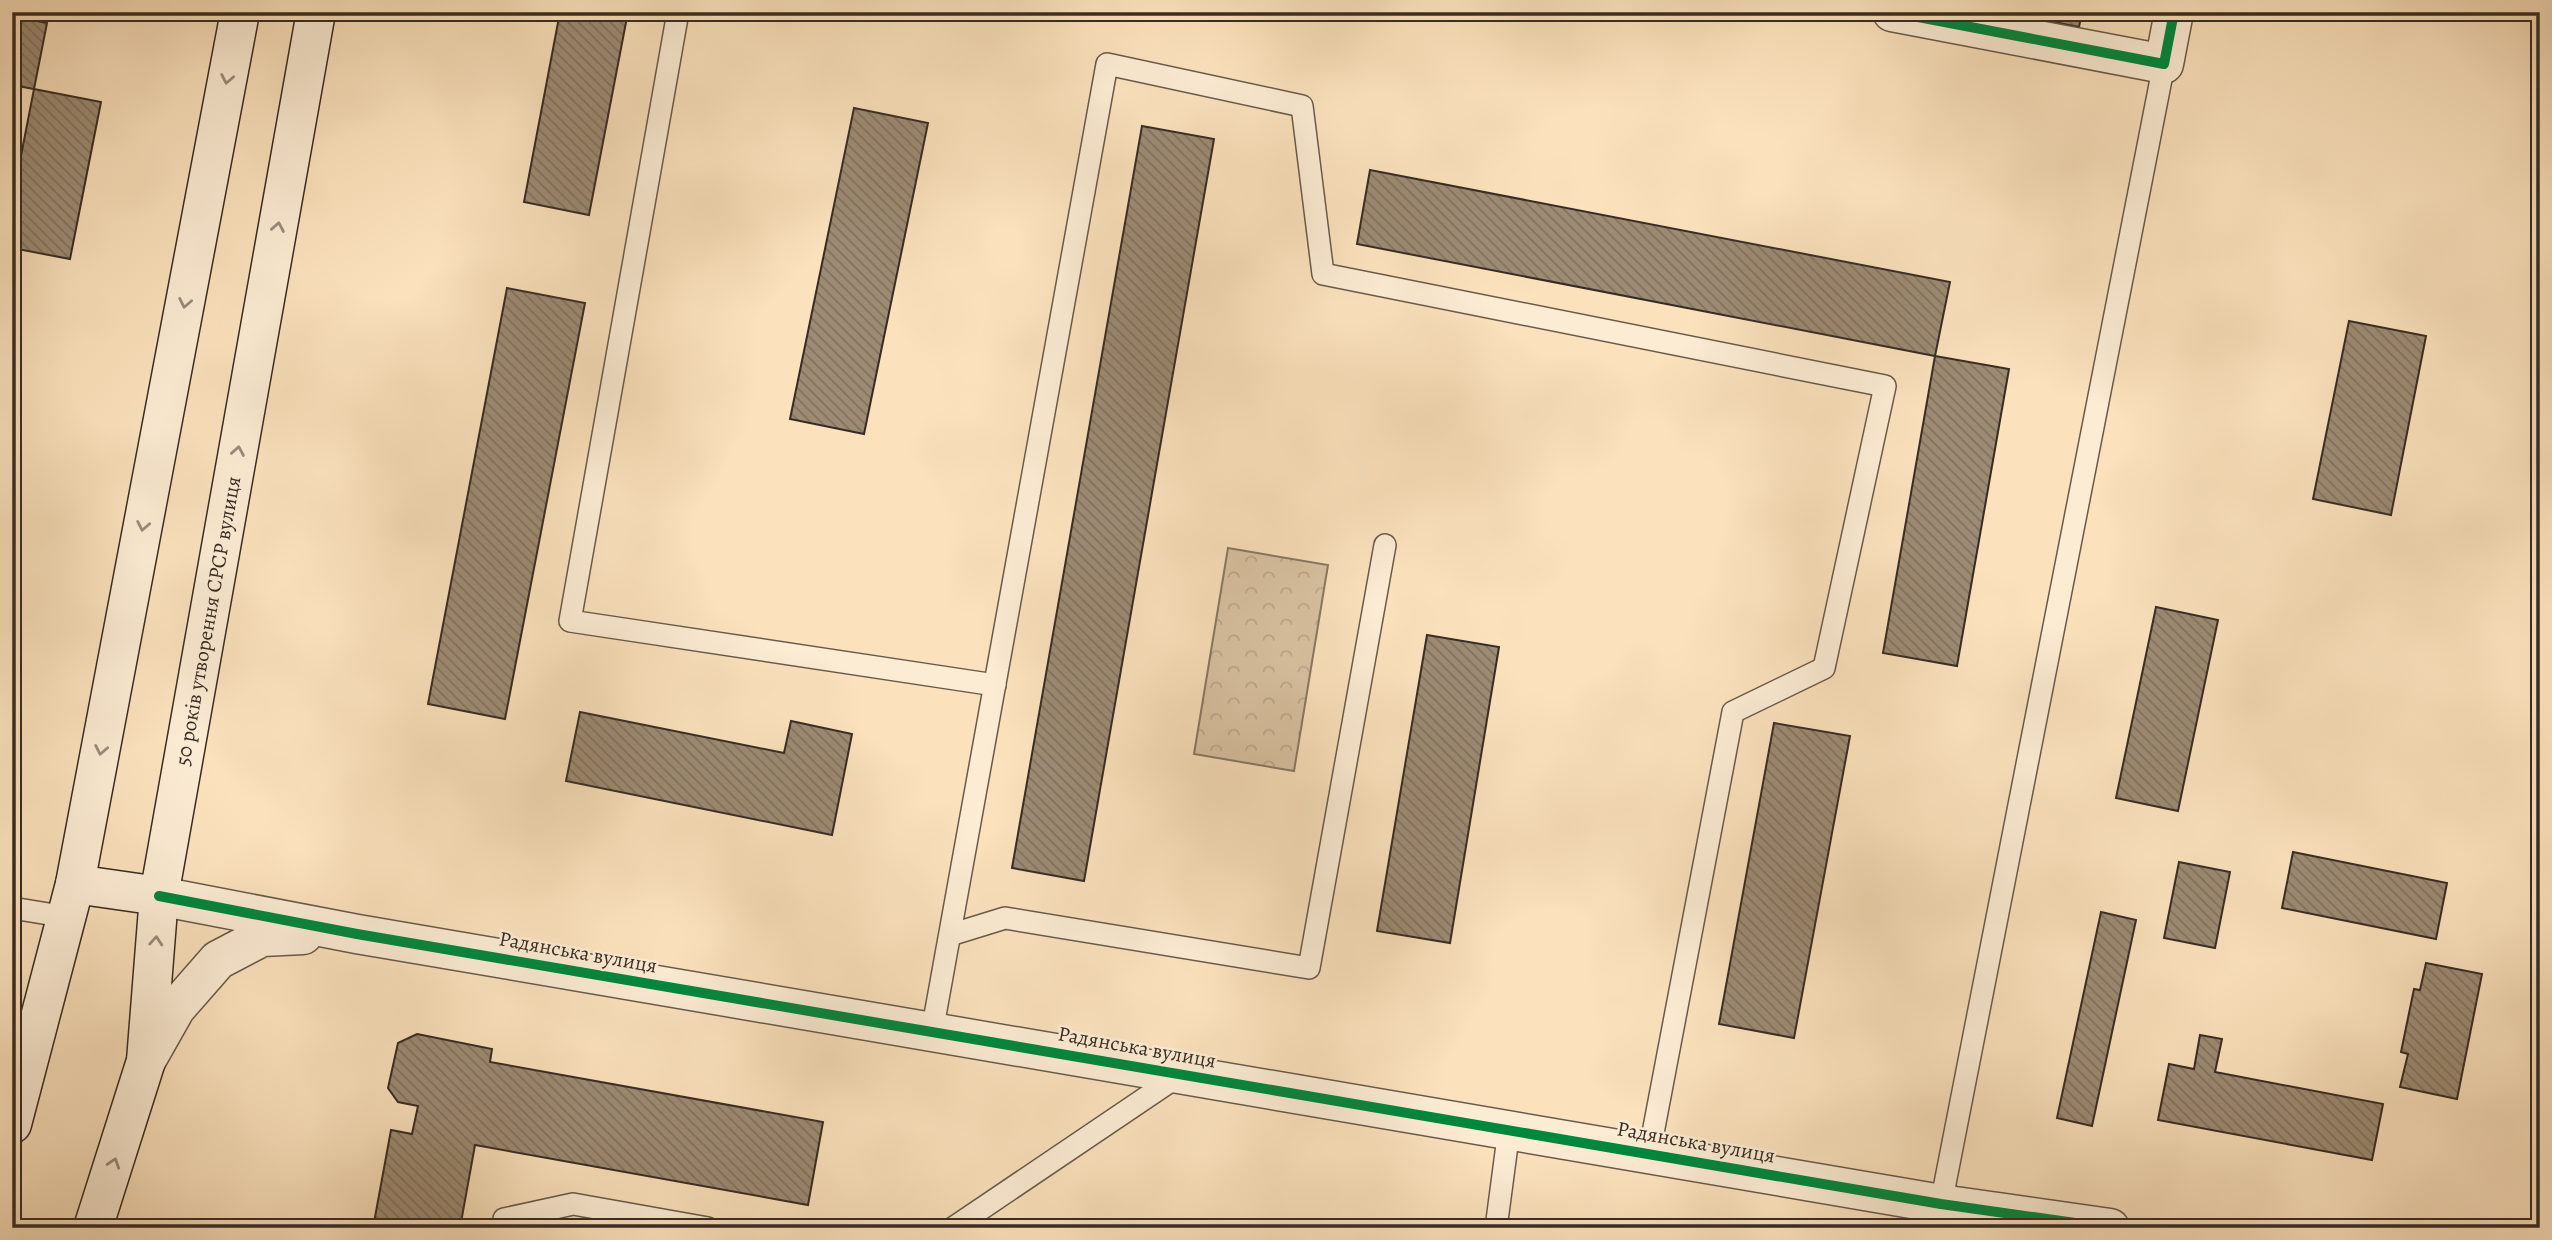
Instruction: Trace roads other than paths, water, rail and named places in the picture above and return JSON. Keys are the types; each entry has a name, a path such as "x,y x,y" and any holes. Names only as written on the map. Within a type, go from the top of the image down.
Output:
{"street":[{"path":"12,1124 71,901 240,12"},
{"name":"50 років утворення СРСР вулиця","path":"93,1228 146,1061 159,896 316,12"},
{"path":"1892,12 2164,64 2174,12"},
{"name":"Радянська вулиця","path":"71,901 159,896 357,934 1941,1204 2110,1228"},
{"path":"146,1061 176,1008 218,960 262,937 357,934"}],"lane":[{"path":"678,12 570,621 995,685"},
{"path":"933,1032 1107,64 1302,106 1323,274 1885,386 1824,668 1733,712 1649,1154"},
{"path":"1941,1204 2164,64"},
{"path":"950,935 1005,918 1309,968 1385,545"},
{"path":"12,908 71,901"},
{"path":"953,1228 1181,1074"},
{"path":"1496,1228 1509,1130"},
{"path":"504,1219 573,1204 708,1228"}]}
